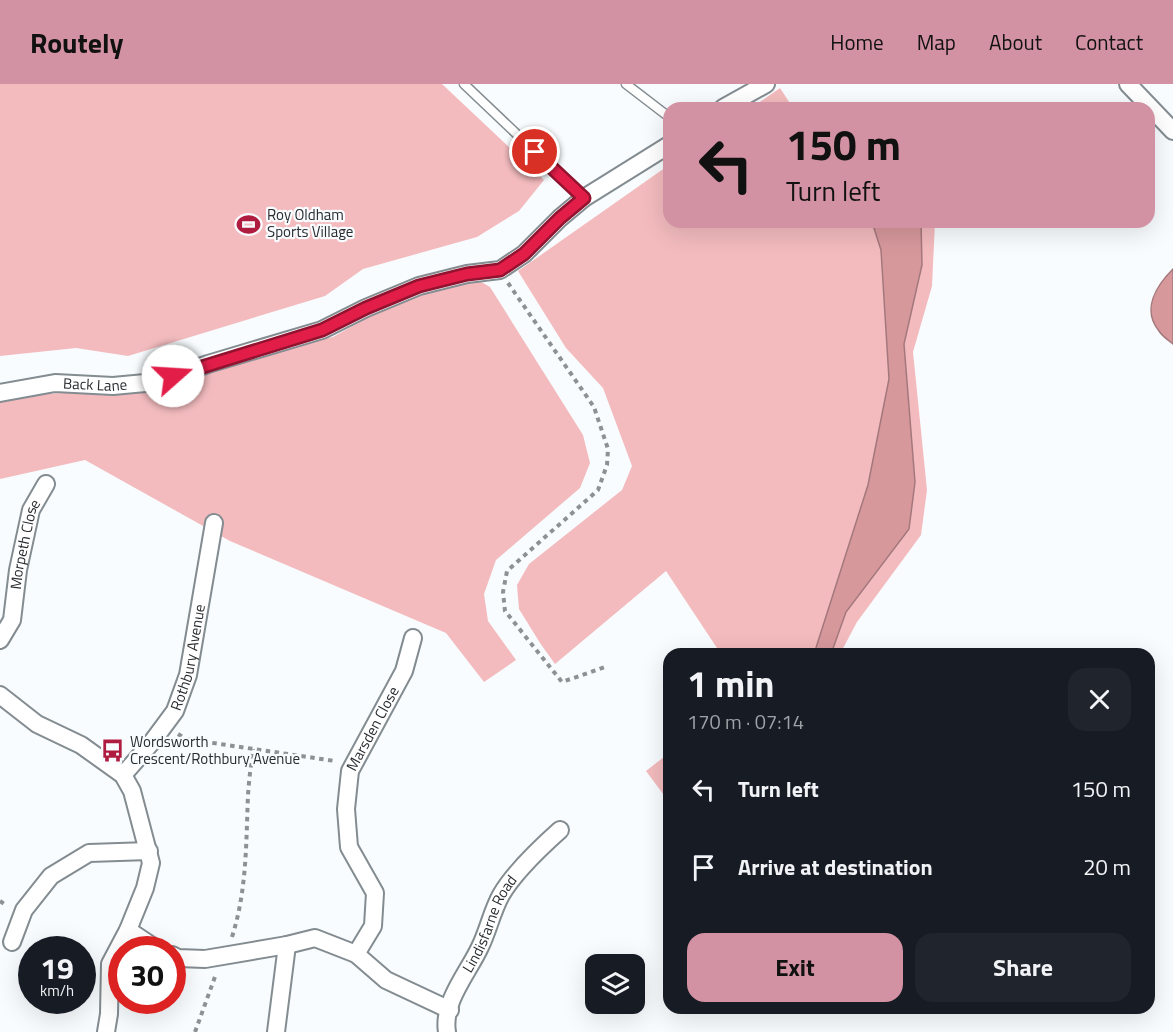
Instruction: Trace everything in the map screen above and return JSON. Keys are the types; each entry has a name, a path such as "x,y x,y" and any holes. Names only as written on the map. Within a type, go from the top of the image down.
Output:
{"street":[{"path":"734,102 766,84"},
{"path":"1128,84 1145,102"},
{"path":"1155,112 1173,131"},
{"name":"Back Lane","path":"0,393 55,383 113,386 156,382 322,330 366,308 419,286 467,274 500,270 524,254 584,198 663,149"},
{"name":"Morpeth Close","path":"0,640 12,620 18,570 31,510 46,484"},
{"name":"Rothbury Avenue","path":"123,775 175,711 188,675 214,523"},
{"name":"Marsden Close","path":"356,954 373,926 375,893 349,847 346,809 350,771 404,671 413,638"},
{"path":"0,695 37,724 81,745 123,775 132,791 151,863 145,888 128,930 110,964 109,1014 106,1032"},
{"name":"Lindisfarne Road","path":"447,1032 446,1024 458,984 480,948 501,895 533,855 560,830"},
{"path":"12,942 24,910 51,876 89,853 149,851"},
{"path":"128,930 137,936"},
{"path":"186,958 205,959 315,938 356,954 386,980 450,1010"},
{"path":"276,1032 287,945"}],"lane":[{"path":"464,84 584,198"},
{"path":"626,84 663,112"}],"path":[{"path":"500,270 594,407 608,449 607,465 598,490 507,571 503,592 505,611 562,682 605,667"},
{"path":"165,724 186,740 354,763"},
{"path":"195,1032 239,917 247,857 248,793 253,749"}],"shaded area":[{"name":"Roy Oldham Sports Village","path":"0,84 442,84 544,180 519,211 477,237 363,269 325,296 128,356 76,348 0,356"},
{"path":"780,88 789,102 760,102"},
{"path":"663,169 663,228 874,228 881,250 889,379 868,485 816,648 717,648 666,571 555,664 519,609 517,585 529,564 622,490 632,466 603,388 566,348 518,271"},
{"path":"874,228 921,228 922,265 904,344 915,482 909,529 846,612 833,648 816,648 868,485 889,379 881,250"},
{"path":"921,228 935,228 932,286 913,352 927,490 921,535 857,622 843,648 833,648 846,612 909,529 915,482 904,344 922,265"},
{"path":"1173,269 1173,344 1162,335 1154,323 1151,306 1157,290"},
{"path":"478,280 490,287 583,435 590,463 580,488 496,560 484,594 488,621 516,660 484,682 446,633 230,541 85,460 0,479 0,399 17,395 135,390 216,366 333,337 417,290"},
{"path":"663,758 663,794 646,771"}],"place":[{"name":"Roy Oldham Sports Village","path":"249,224"},
{"name":"Wordsworth Crescent/Rothbury Avenue","path":"112,751"}],"route":[{"path":"173,376 322,330 366,308 419,286 467,274 500,270 524,254 584,198 535,152"}]}
